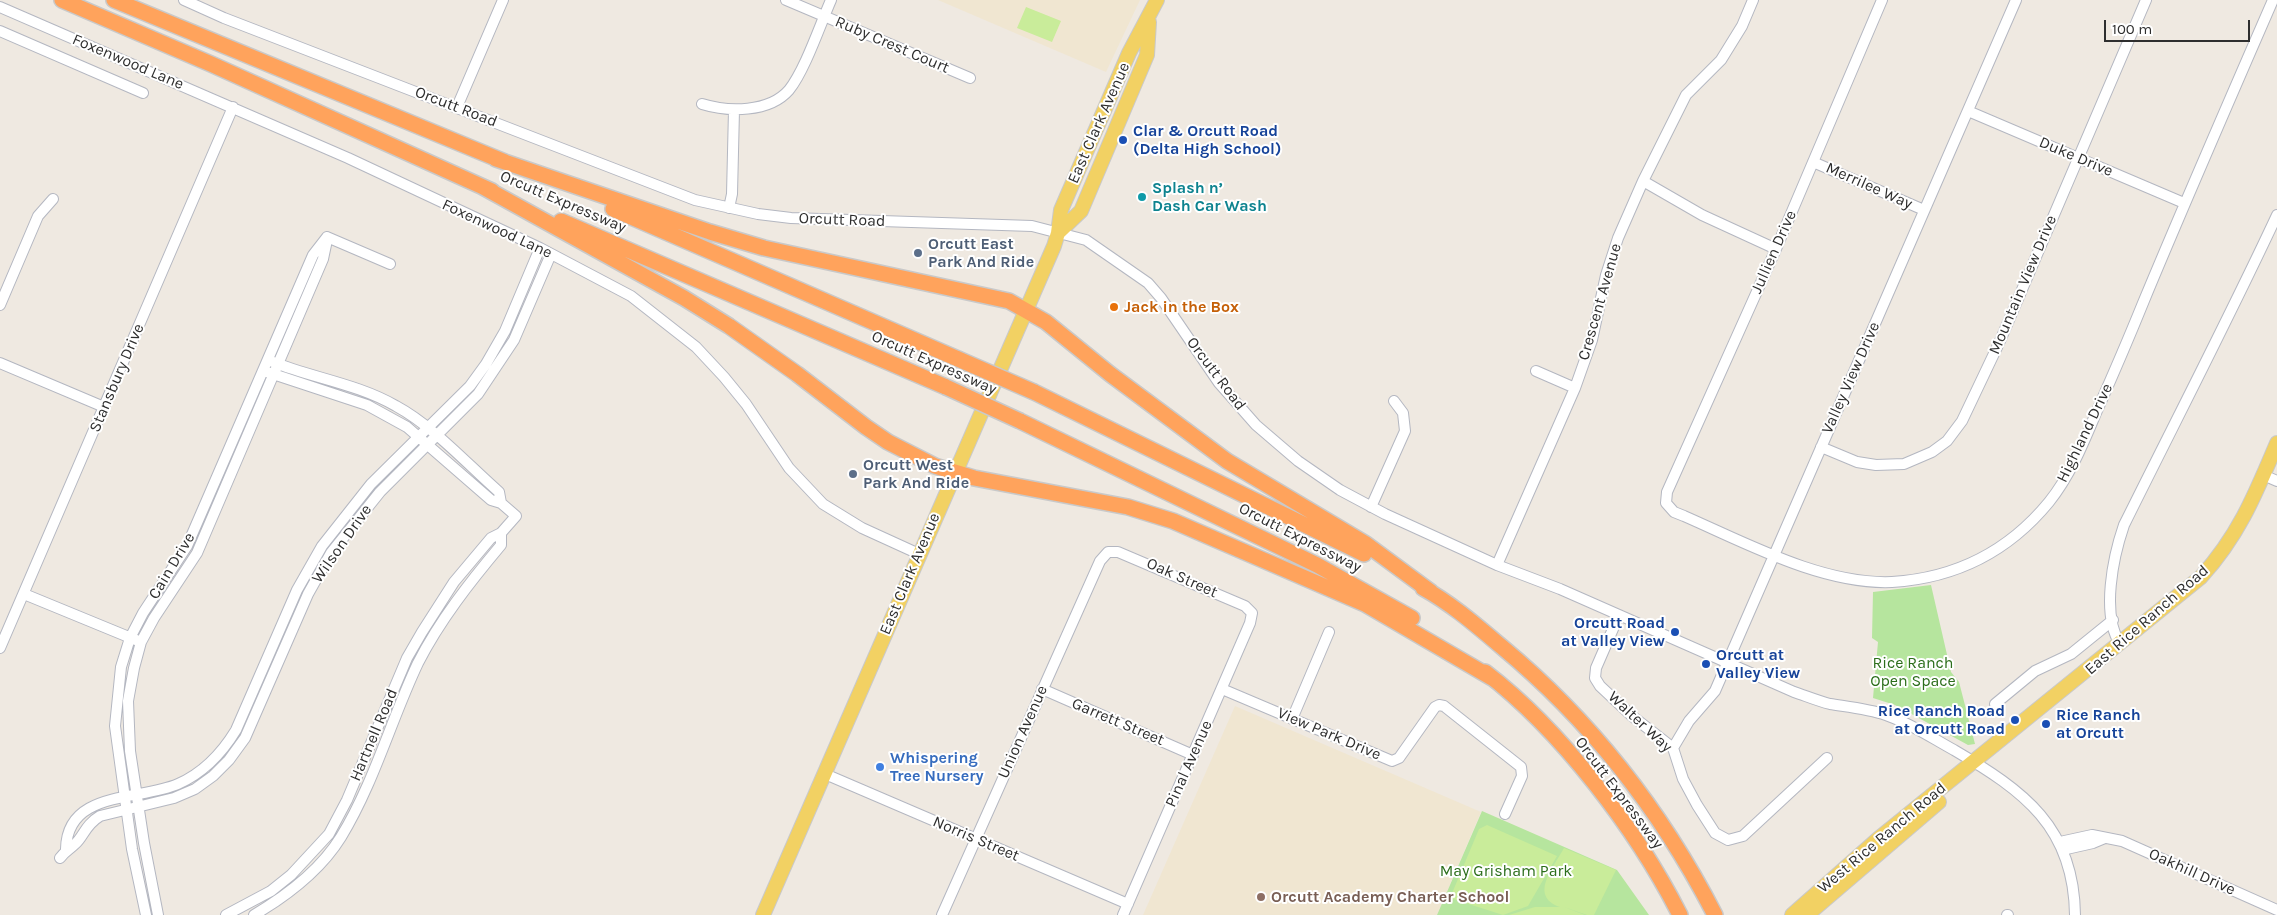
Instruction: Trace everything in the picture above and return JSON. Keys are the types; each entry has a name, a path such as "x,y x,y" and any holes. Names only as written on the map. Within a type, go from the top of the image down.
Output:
{"highway":[{"name":"Orcutt Expressway","path":"62,0 220,68 483,187 946,387 1317,565 1377,597 1424,626 1492,678 1541,724 1586,774 1640,846 1680,915"},
{"name":"Orcutt Expressway","path":"114,0 496,159 1034,392 1363,553 1431,592 1479,627 1522,663 1558,697 1604,746 1667,831 1715,915"},
{"path":"496,159 702,229 764,248 1009,301 1046,322 1110,374 1227,461 1366,544 1431,592"},
{"path":"483,187 684,298 737,332 888,442 954,474 1128,508 1173,521 1365,604 1492,678"}],"main road":[{"name":"East Clark Avenue","path":"763,915 1026,310 1058,233 1061,210 1129,53 1150,17 1157,0"},
{"name":"East Clark Avenue","path":"1058,233 1081,211 1147,55 1150,17"},
{"name":"East Rice Ranch Road","path":"1977,764 2189,597 2205,582 2233,550 2245,531 2272,471 2277,443"},
{"name":"East Rice Ranch Road","path":"1977,764 2185,592 2213,563 2239,527 2272,471"},
{"name":"West Rice Ranch Road","path":"1792,915 1878,840 1977,764"},
{"name":"West Rice Ranch Road","path":"1807,915 1977,764"}],"street":[{"name":"Orcutt Road","path":"184,0 224,18 695,200 729,208 791,218 1032,226 1086,240 1148,283 1161,298 1219,383 1256,424 1318,476 1371,507 1497,564 1813,699 1870,710 1900,720 1995,774 2021,794 2048,824 2061,846 2070,873 2075,915"},
{"path":"457,108 504,0"},
{"name":"Ruby Crest Court","path":"786,0 970,78"},
{"path":"702,104 734,110 775,101 790,89 831,0"},
{"name":"Crescent Avenue","path":"1497,564 1575,388 1592,340 1606,275 1618,238 1686,95 1721,60 1742,26 1753,0"},
{"name":"Jullien Drive","path":"1666,503 1667,492 1776,249 1882,0"},
{"name":"Valley View Drive","path":"1673,748 1689,720 1714,691 2016,0"},
{"name":"Mountain View Drive","path":"1821,447 1857,462 1892,465 1915,461 1947,441 1962,421 2146,0"},
{"name":"Highland Drive","path":"1666,503 1674,512 1827,574 1858,580 1890,582 1924,578 1970,565 1992,553 2029,523 2060,487 2083,444 2184,204 2273,0"},
{"name":"Foxenwood Lane","path":"0,7 233,107 540,248 631,296 696,347 746,404 789,468 823,504 862,528 919,554"},
{"path":"0,31 143,93"},
{"name":"Stansbury Drive","path":"0,648 233,107"},
{"path":"729,208 732,194 734,110"},
{"name":"Duke Drive","path":"1968,111 2184,204"},
{"name":"Merrilee Way","path":"1813,162 1924,210"},
{"path":"1644,182 1702,215 1776,249"},
{"path":"0,305 4,287 38,216 53,199"},
{"path":"2120,644 2114,634 2110,580 2115,551 2124,525 2230,314 2277,215"},
{"path":"327,238 390,264"},
{"name":"Cain Drive","path":"146,915 126,808 115,726 121,667 130,638 143,613 187,546 314,255 327,238"},
{"name":"Cain Drive","path":"158,915 130,751 128,701 141,642 154,618 197,553 324,259 327,238"},
{"name":"Wilson Drive","path":"540,248 504,331 486,364 470,386 418,435 371,484 322,546 297,590 236,730 225,747 193,776 177,784 93,805 83,813 66,836 66,849 76,844 92,821 109,812 174,798 195,789 230,760 245,738 308,594 332,553 380,492 478,394 496,370 514,340 551,254"},
{"name":"Hartnell Road","path":"226,915 271,891 298,868 329,834 347,800 394,688 422,632 449,588 491,538 501,533 516,516 501,503 491,500 431,440 426,428 396,406 373,394 269,360"},
{"path":"0,363 104,407"},
{"name":"Hartnell Road","path":"264,371 367,405 418,435 431,440"},
{"path":"1536,372 1575,388"},
{"path":"1371,507 1404,431 1403,413 1394,401"},
{"path":"214,484 225,489"},
{"name":"Hartnell Road","path":"254,915 300,884 321,863 340,838 359,804 418,663 447,614 501,545 501,533"},
{"name":"Oak Street","path":"1108,552 1118,552 1145,562 1245,606 1252,613"},
{"name":"Union Avenue","path":"942,915 1100,561 1108,552"},
{"path":"24,594 141,642"},
{"name":"Pinal Avenue","path":"1123,915 1222,689 1250,623 1252,613"},
{"name":"Walter Way","path":"1619,615 1596,668 1595,678 1600,686 1632,716 1673,748 1683,779 1696,805 1716,833 1728,840 1743,836 1766,812 1814,772 1827,758"},
{"path":"1995,704 2036,671 2071,654 2113,620"},
{"path":"1292,719 1329,632"},
{"path":"273,644 284,649"},
{"path":"394,688 405,693"},
{"name":"Garrett Street","path":"1042,689 1193,755"},
{"name":"View Park Drive","path":"1222,689 1392,761 1399,758 1435,707 1439,705 1444,706 1521,767 1522,776 1505,814"},
{"name":"Norris Street","path":"825,774 1128,904"},
{"path":"347,800 359,804"},
{"name":"Oakhill Drive","path":"2061,846 2092,836 2122,841 2277,910"},
{"path":"60,858 66,849"}],"shaded area":[{"path":"938,0 1140,0 1106,72"},
{"path":"1235,706 1481,812 1437,915 1143,915"}],"green space":[{"path":"1026,7 1061,21 1052,42 1017,28"},
{"name":"Rice Ranch Open Space","path":"1931,585 1951,672 1959,682 1975,744 1968,745 1895,705 1873,698 1878,642 1872,638 1873,592"},
{"name":"May Grisham Park","path":"1482,811 1617,870 1649,915 1437,915"},
{"path":"1487,825 1557,856 1528,906 1503,915 1450,898 1479,829"},
{"path":"1564,848 1616,870 1594,915 1587,915 1564,907 1585,915 1509,915 1535,907 1560,907 1551,902 1546,896 1545,889 1546,880"}],"place":[{"name":"Clar & Orcutt Road (Delta High School)","path":"1123,140"},
{"name":"Splash n’ Dash Car Wash","path":"1142,197"},
{"name":"Orcutt East Park And Ride","path":"918,253"},
{"name":"Jack in the Box","path":"1114,307"},
{"name":"Orcutt West Park And Ride","path":"853,474"},
{"name":"Orcutt Road at Valley View","path":"1675,632"},
{"name":"Orcutt at Valley View","path":"1706,664"},
{"name":"Rice Ranch Road at Orcutt Road","path":"2015,720"},
{"name":"Rice Ranch at Orcutt","path":"2046,724"},
{"name":"Whispering Tree Nursery","path":"880,767"},
{"name":"Orcutt Academy Charter School","path":"1261,897"}]}
